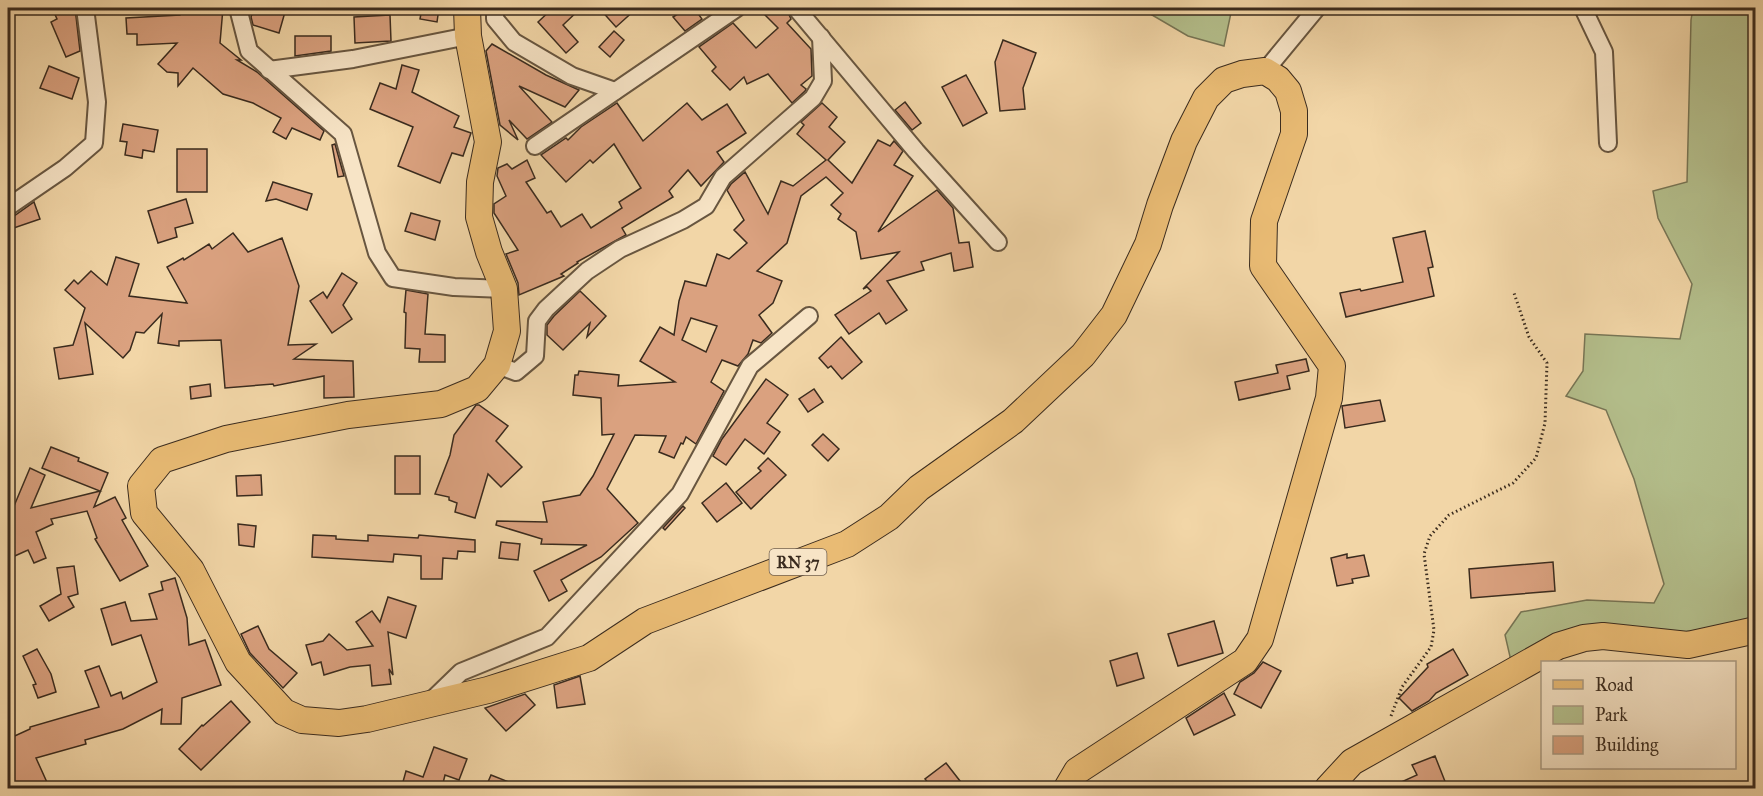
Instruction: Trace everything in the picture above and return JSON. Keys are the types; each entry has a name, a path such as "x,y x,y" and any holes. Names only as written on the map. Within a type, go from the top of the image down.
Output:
{"main road":[{"name":"RN 37","path":"467,8 468,36 488,142 480,182 479,217 489,252 504,289 507,330 497,365 477,389 441,404 348,415 226,439 162,460 141,486 144,513 191,570 238,662 284,712 302,720 339,723 367,719 488,690 589,658 645,621 847,544 889,517 919,488 1013,421 1083,355 1114,315 1134,274 1148,244 1184,141 1206,98 1224,80 1242,74 1265,71"},
{"path":"1067,789 1077,771 1245,661 1260,639 1329,398 1332,366 1263,266 1264,222 1294,134 1294,111 1287,91 1278,79 1265,71"},
{"path":"1328,789 1352,762 1558,646 1584,638 1603,636 1688,645 1755,630"}],"street":[{"path":"8,207 65,168 94,144 97,102 85,8"},
{"path":"238,8 249,51 343,134 377,253 393,278 454,287 504,289"},
{"path":"495,8 495,20 514,42 572,76 615,91"},
{"path":"535,146 737,8"},
{"path":"796,8 916,151 998,242"},
{"path":"1265,71 1317,8"},
{"path":"1583,8 1604,51 1608,143"},
{"path":"269,70 353,59 468,36"},
{"path":"497,365 516,372 535,356 537,321 546,309 587,271 620,249 683,220 706,206 723,177 813,98 823,81 821,37"},
{"path":"429,704 461,672 547,638 680,494 750,366 809,316"}],"path":[{"path":"1389,721 1402,687 1431,647 1434,630 1424,554 1430,536 1449,515 1513,483 1536,458 1545,423 1547,363 1529,337 1514,293"}],"green space":[{"path":"1140,8 1232,8 1224,46 1188,36"},
{"path":"1693,8 1755,8 1755,626 1672,633 1511,661 1505,635 1521,612 1587,600 1654,603 1664,584 1634,479 1606,410 1566,396 1583,371 1585,334 1680,339 1692,284 1658,218 1653,191 1687,182"}],"building":[{"path":"52,8 75,8 80,51 66,57 51,22 57,19"},
{"path":"181,8 223,8 220,43 241,60 237,60 257,72 324,131 320,140 292,128 286,139 273,132 281,118 253,103 223,94 193,68 178,86 178,73 167,72 158,64 177,43 137,45 137,34 127,34 126,18 180,15"},
{"path":"254,8 271,8 285,12 279,33 253,25 251,17"},
{"path":"422,8 439,8 437,22 420,19"},
{"path":"553,8 581,8 563,25 578,42 566,53 538,22"},
{"path":"599,8 637,8 616,27"},
{"path":"687,8 694,8 702,19 685,31 673,17"},
{"path":"758,8 786,8 791,19 787,23 811,49 812,76 801,85 806,89 805,91 792,103 768,74 747,84 744,77 730,90 712,71 716,67 699,47 733,23 756,48 778,28"},
{"path":"390,15 391,41 355,43 354,17"},
{"path":"614,31 624,40 610,57 599,47"},
{"path":"295,36 331,36 331,51 295,56"},
{"path":"1003,40 1036,53 1023,88 1025,109 1000,111 995,62"},
{"path":"492,44 546,75 579,90 565,107 519,86 552,122 527,139 509,120 518,140 500,125 486,51"},
{"path":"402,65 419,70 412,92 459,116 454,127 471,133 463,156 452,153 440,183 398,166 413,127 370,109 380,83 396,89"},
{"path":"49,66 79,78 72,99 40,88"},
{"path":"966,75 987,113 963,126 942,87"},
{"path":"905,102 921,123 912,130 895,110"},
{"path":"617,103 643,141 687,103 702,120 727,104 746,133 717,152 724,162 701,186 688,170 669,191 673,197 622,228 626,235 577,262 561,274 564,276 519,295 518,283 506,254 518,250 494,213 494,204 506,196 497,176 498,168 507,164 512,169 527,160 535,178 526,182 547,213 551,211 561,227 582,214 591,228 622,208 619,202 641,188 614,144 593,163 590,160 566,182 541,155 566,138 568,140 581,127"},
{"path":"822,103 837,117 829,127 845,142 828,160 852,183 878,140 890,146 894,141 903,151 894,165 913,176 878,232 937,190 953,208 959,243 969,242 973,267 954,271 951,253 921,262 924,270 887,281 907,310 886,324 879,313 849,334 835,315 871,291 867,287 863,289 899,252 861,259 856,232 838,219 841,214 831,205 843,193 826,177 801,196 787,243 757,271 782,281 773,303 759,315 772,333 761,343 753,340 748,354 738,366 722,360 711,382 724,391 696,444 686,437 674,458 659,452 666,436 635,435 607,489 638,523 601,557 561,580 567,591 549,601 534,571 587,545 541,544 542,539 496,525 497,521 547,522 543,502 580,495 593,476 614,434 602,435 601,398 573,395 575,375 578,375 579,371 619,375 618,386 675,382 640,361 660,327 674,335 679,301 685,281 706,286 717,254 729,259 747,243 734,230 744,220 727,190 731,184 745,172 768,214 781,181 793,186 826,160 797,134 804,125 801,122","holes":["691,318 717,326 706,352 682,340"]},
{"path":"123,124 158,130 154,152 143,150 142,158 125,155 127,142 120,141"},
{"path":"335,144 344,176 338,177 332,145"},
{"path":"177,149 207,149 207,192 177,192"},
{"path":"273,182 312,194 307,210 276,199 266,201"},
{"path":"186,199 193,223 175,228 177,237 158,243 148,211"},
{"path":"34,202 40,219 8,230 8,217 14,216"},
{"path":"411,213 440,221 435,240 405,231"},
{"path":"1425,231 1433,267 1428,268 1434,296 1346,317 1340,293 1403,282 1393,238"},
{"path":"233,233 248,252 282,238 299,286 288,345 316,344 294,359 353,361 354,397 324,398 324,376 274,386 273,384 225,388 221,340 179,341 179,346 158,343 162,314 144,333 136,332 130,350 123,358 85,323 93,374 59,379 54,348 73,345 85,308 65,290 74,280 78,284 91,271 107,285 116,257 139,264 129,296 187,303 167,267 183,258 184,260 209,244 212,249"},
{"path":"342,273 357,283 343,305 352,319 332,333 310,301 323,292 327,298"},
{"path":"406,290 428,294 425,334 445,335 445,362 419,362 420,349 405,348"},
{"path":"580,291 606,316 587,337 590,323 563,350 547,335 547,325"},
{"path":"841,337 862,362 842,379 831,366 828,368 819,358"},
{"path":"1306,359 1309,371 1287,376 1290,389 1239,400 1235,382 1278,373 1276,365"},
{"path":"766,379 788,395 767,423 780,432 764,454 745,439 726,465 713,456 722,439"},
{"path":"210,384 211,396 191,399 190,387"},
{"path":"814,389 823,402 808,412 799,399"},
{"path":"1380,400 1385,421 1345,428 1342,406"},
{"path":"476,405 508,426 496,441 522,467 501,487 488,474 475,518 455,512 457,503 449,500 449,497 435,494 450,455 454,435"},
{"path":"823,434 839,449 828,461 812,445"},
{"path":"51,447 108,473 94,507 115,497 126,518 122,520 148,566 120,581 95,539 97,538 87,511 51,519 53,524 36,532 46,558 34,563 28,550 8,559 8,509 14,506 30,468 45,475 31,508 100,491 42,468"},
{"path":"395,456 420,456 420,494 395,494"},
{"path":"768,458 786,475 751,509 736,492 761,471 758,468"},
{"path":"261,475 262,495 237,496 236,476"},
{"path":"726,483 742,503 717,522 702,503"},
{"path":"683,506 685,508 665,530 663,528"},
{"path":"238,524 256,526 254,547 239,545"},
{"path":"313,535 368,541 368,535 418,538 419,535 475,540 475,552 458,551 457,559 443,558 442,579 421,579 421,556 394,554 393,562 312,557"},
{"path":"501,542 520,544 518,560 499,558"},
{"path":"1347,554 1347,558 1364,555 1369,576 1352,579 1353,583 1337,586 1331,558"},
{"path":"1553,562 1555,591 1471,598 1469,569"},
{"path":"74,566 78,594 68,597 74,607 49,621 40,606 61,594 57,568"},
{"path":"175,578 187,618 189,645 205,640 221,685 182,698 181,724 161,724 162,709 123,729 85,740 86,744 36,758 50,789 8,789 8,739 30,727 99,707 85,671 99,666 111,696 121,692 123,699 157,682 141,635 112,645 101,609 125,602 131,621 157,619 149,594 163,590 161,582"},
{"path":"388,597 416,606 406,638 388,632 393,675 389,669 391,684 372,686 370,665 350,667 324,675 321,662 312,665 306,645 323,641 329,634 347,650 373,646 356,622 372,611 380,622"},
{"path":"1214,621 1223,653 1178,666 1168,634"},
{"path":"258,626 269,649 297,673 283,688 250,653 241,634"},
{"path":"37,649 51,674 56,692 38,698 33,685 36,684 23,656"},
{"path":"1453,649 1468,675 1436,693 1429,701 1412,711 1399,698 1428,667 1427,664"},
{"path":"1137,653 1144,678 1117,686 1110,661"},
{"path":"1263,662 1281,671 1261,708 1234,694 1240,682 1254,673"},
{"path":"580,676 585,704 557,708 554,685"},
{"path":"1224,693 1235,715 1194,735 1186,718"},
{"path":"525,694 535,705 506,731 485,708"},
{"path":"231,701 250,722 201,770 179,749 202,725"},
{"path":"434,747 467,759 459,780 445,775 443,783 451,785 451,789 401,789 406,771 423,777"},
{"path":"1435,756 1448,789 1386,789 1417,775 1412,765"},
{"path":"946,763 960,781 950,789 933,789 925,779"},
{"path":"491,775 524,788 524,789 485,789"}]}
